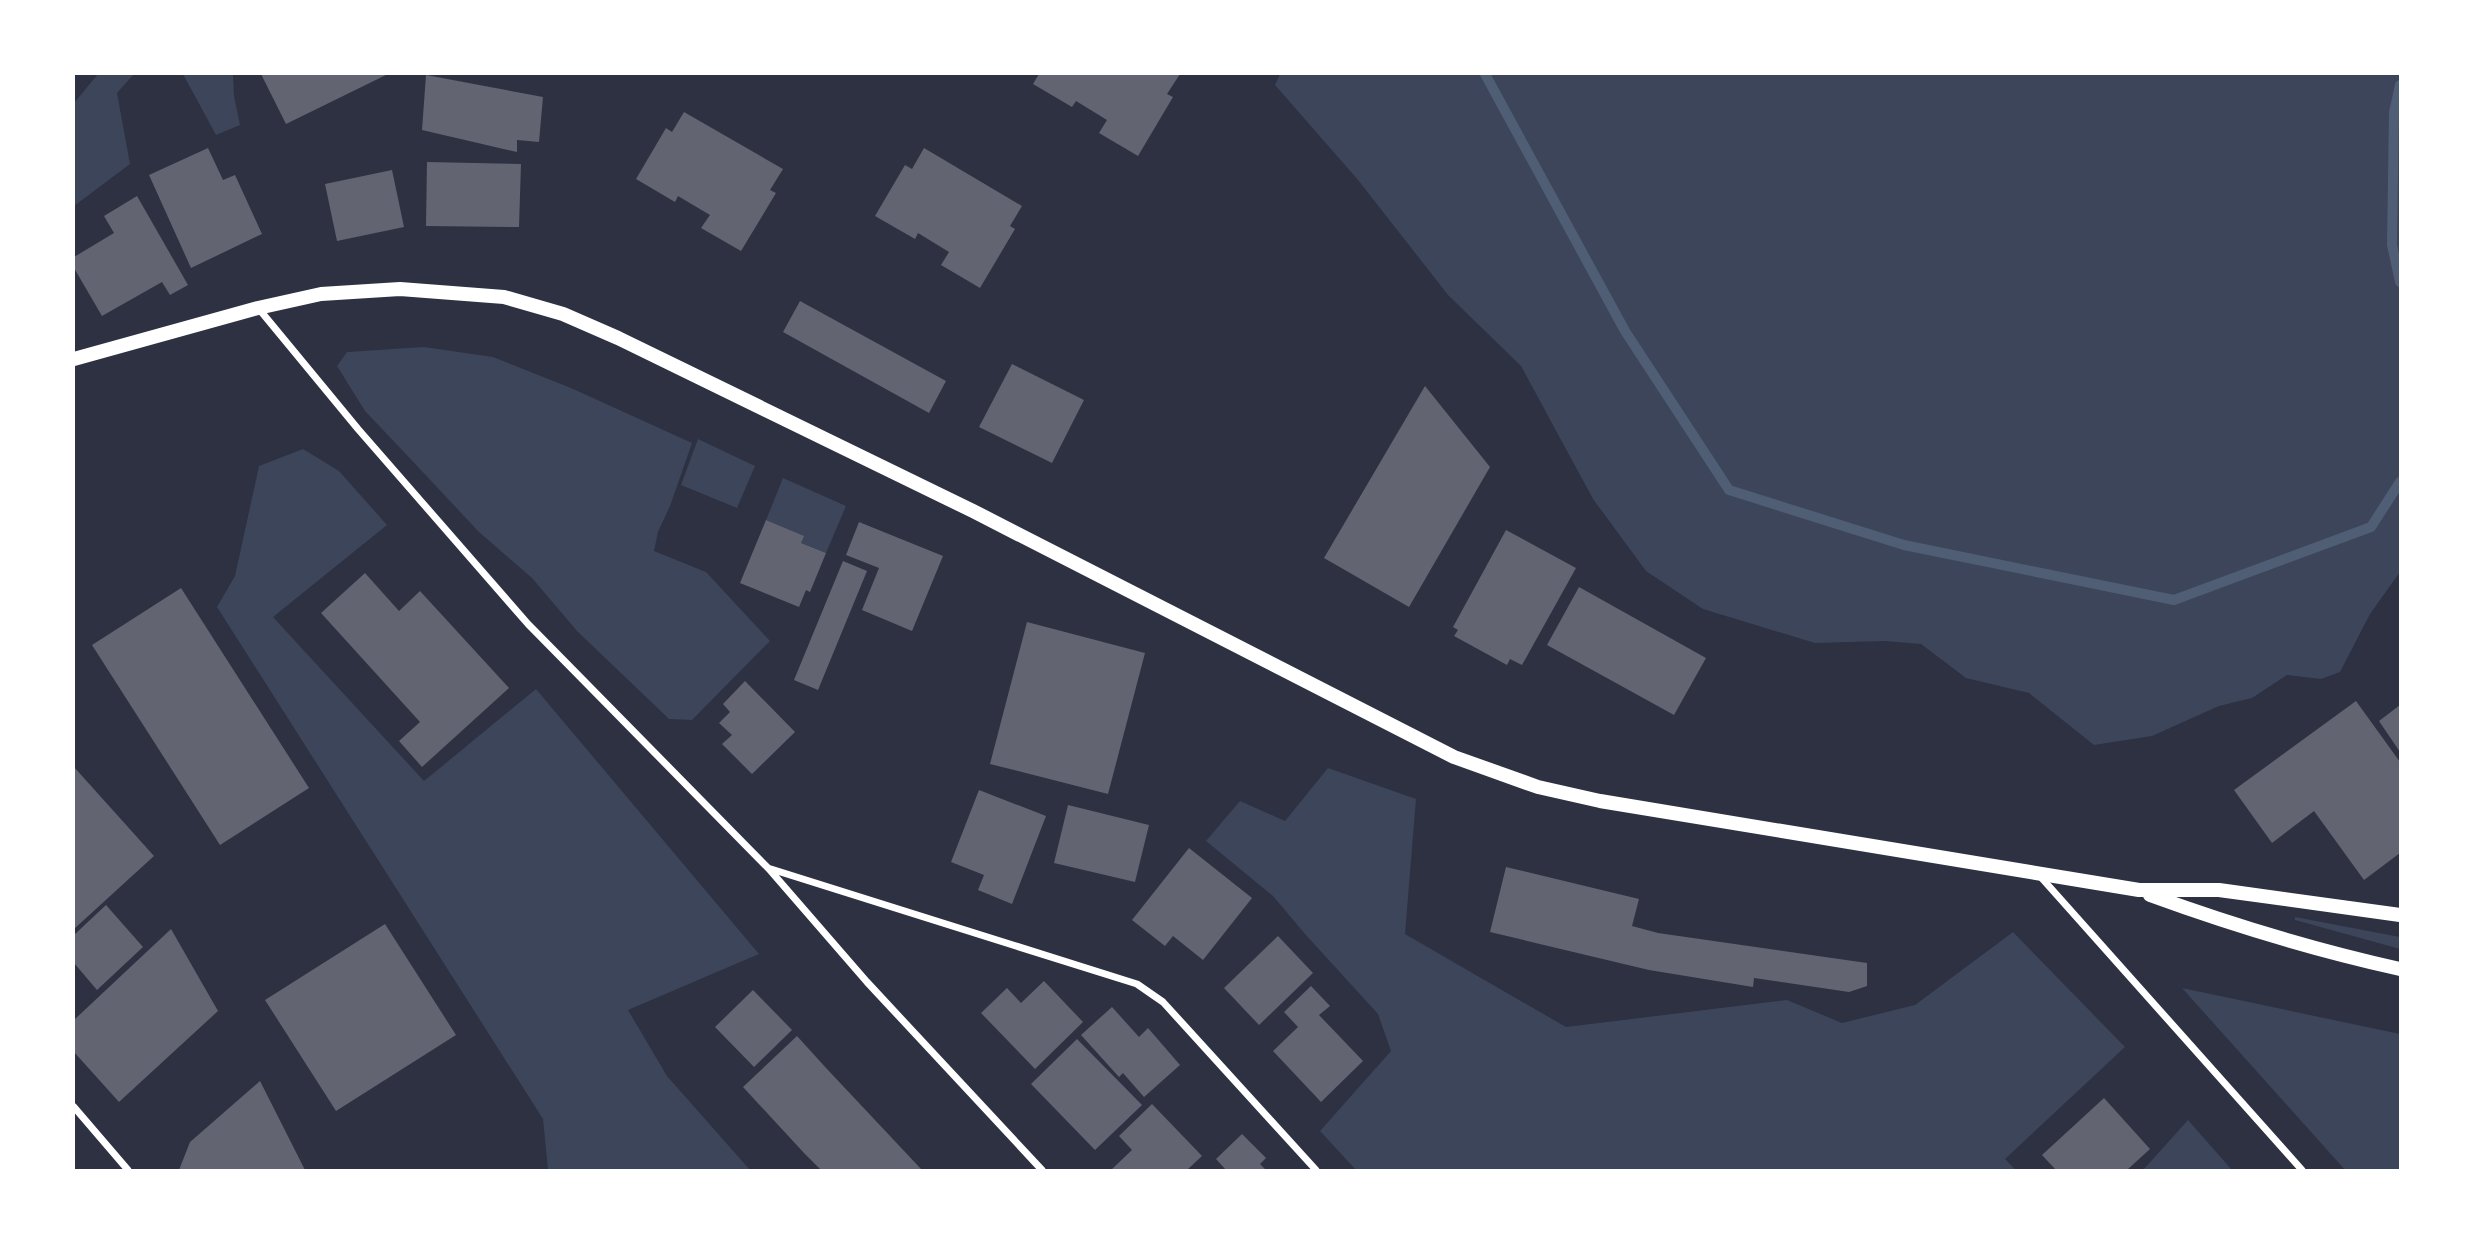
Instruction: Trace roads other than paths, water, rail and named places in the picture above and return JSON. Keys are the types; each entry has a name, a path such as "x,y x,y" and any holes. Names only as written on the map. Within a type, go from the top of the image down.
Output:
{"main road":[{"path":"74,359 321,293 400,289 504,298 563,314 712,382 973,511 1454,757 1538,787 1600,801 2138,890 2219,890 2400,915"},
{"path":"2138,890 2214,918 2333,954 2400,969"}],"street":[{"path":"258,308 358,429 528,624 769,869 867,982 1042,1171"},
{"path":"769,869 1137,984 1163,1002 1316,1171"},
{"path":"2038,873 2302,1171"},
{"path":"74,1107 128,1171"}],"waterway":[{"path":"1485,74 1625,331 1729,490 1904,545 2174,600 2371,527 2400,482"},
{"path":"2400,85 2394,112 2392,245 2400,282"}]}
